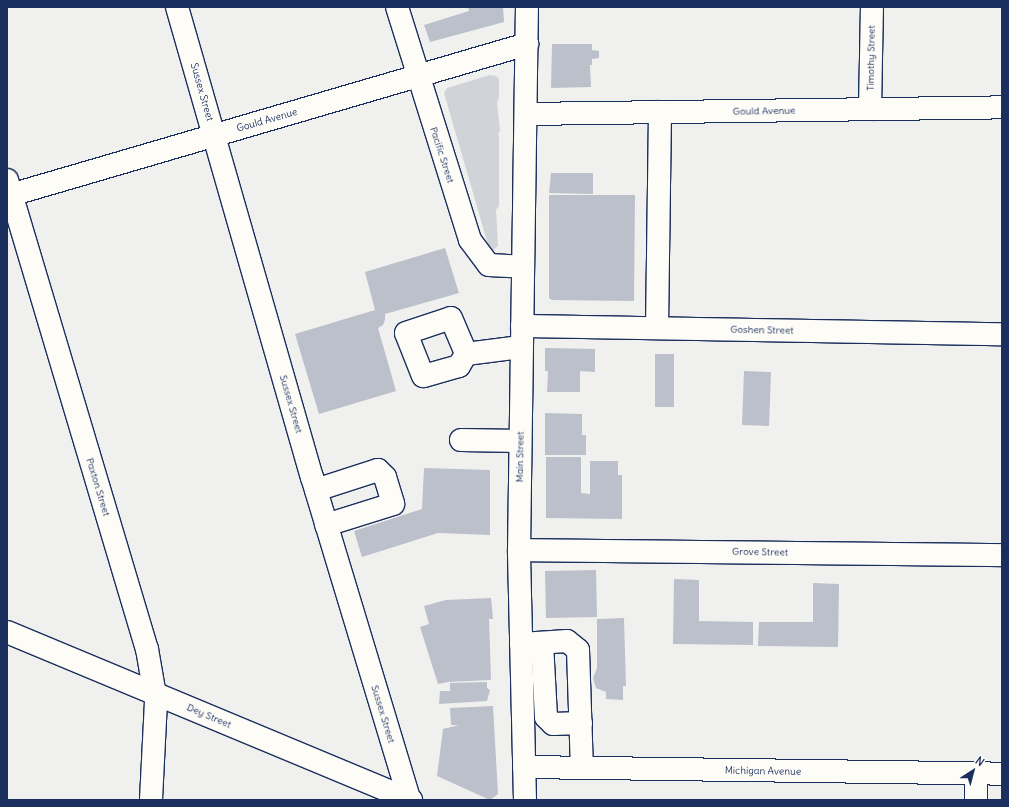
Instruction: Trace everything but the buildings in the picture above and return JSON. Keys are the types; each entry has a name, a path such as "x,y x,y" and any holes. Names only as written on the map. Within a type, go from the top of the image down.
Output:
{"street":[{"name":"Sussex Street","path":"177,7 326,525 410,800"},
{"name":"Pacific Street","path":"397,7 417,76 470,240 489,265 523,267"},
{"name":"Main Street","path":"525,800 520,644 519,550 521,336 528,7"},
{"name":"Timothy Street","path":"870,109 872,7"},
{"name":"Gould Avenue","path":"8,190 215,136 527,44"},
{"name":"Gould Avenue","path":"526,114 1002,107"},
{"path":"657,328 660,112"},
{"name":"Paxton Street","path":"8,190 147,649 156,694 151,800"},
{"path":"451,318 466,354 459,366 423,376 406,333 451,318"},
{"name":"Goshen Street","path":"466,354 521,336 657,328 1002,334"},
{"path":"461,440 520,441"},
{"path":"316,490 378,470 385,477 393,504 326,525"},
{"name":"Grove Street","path":"519,550 1002,555"},
{"name":"Dey Street","path":"7,632 410,800"},
{"path":"520,644 567,641 578,650 582,768"},
{"path":"542,643 546,717 553,724 581,723"},
{"name":"Michigan Avenue","path":"524,767 1002,774"},
{"path":"976,774 976,800"}],"shaded area":[{"path":"490,75 496,76 499,79 499,98 497,102 500,131 498,134 499,206 496,210 498,246 493,250 489,248 444,93 447,88"}]}
